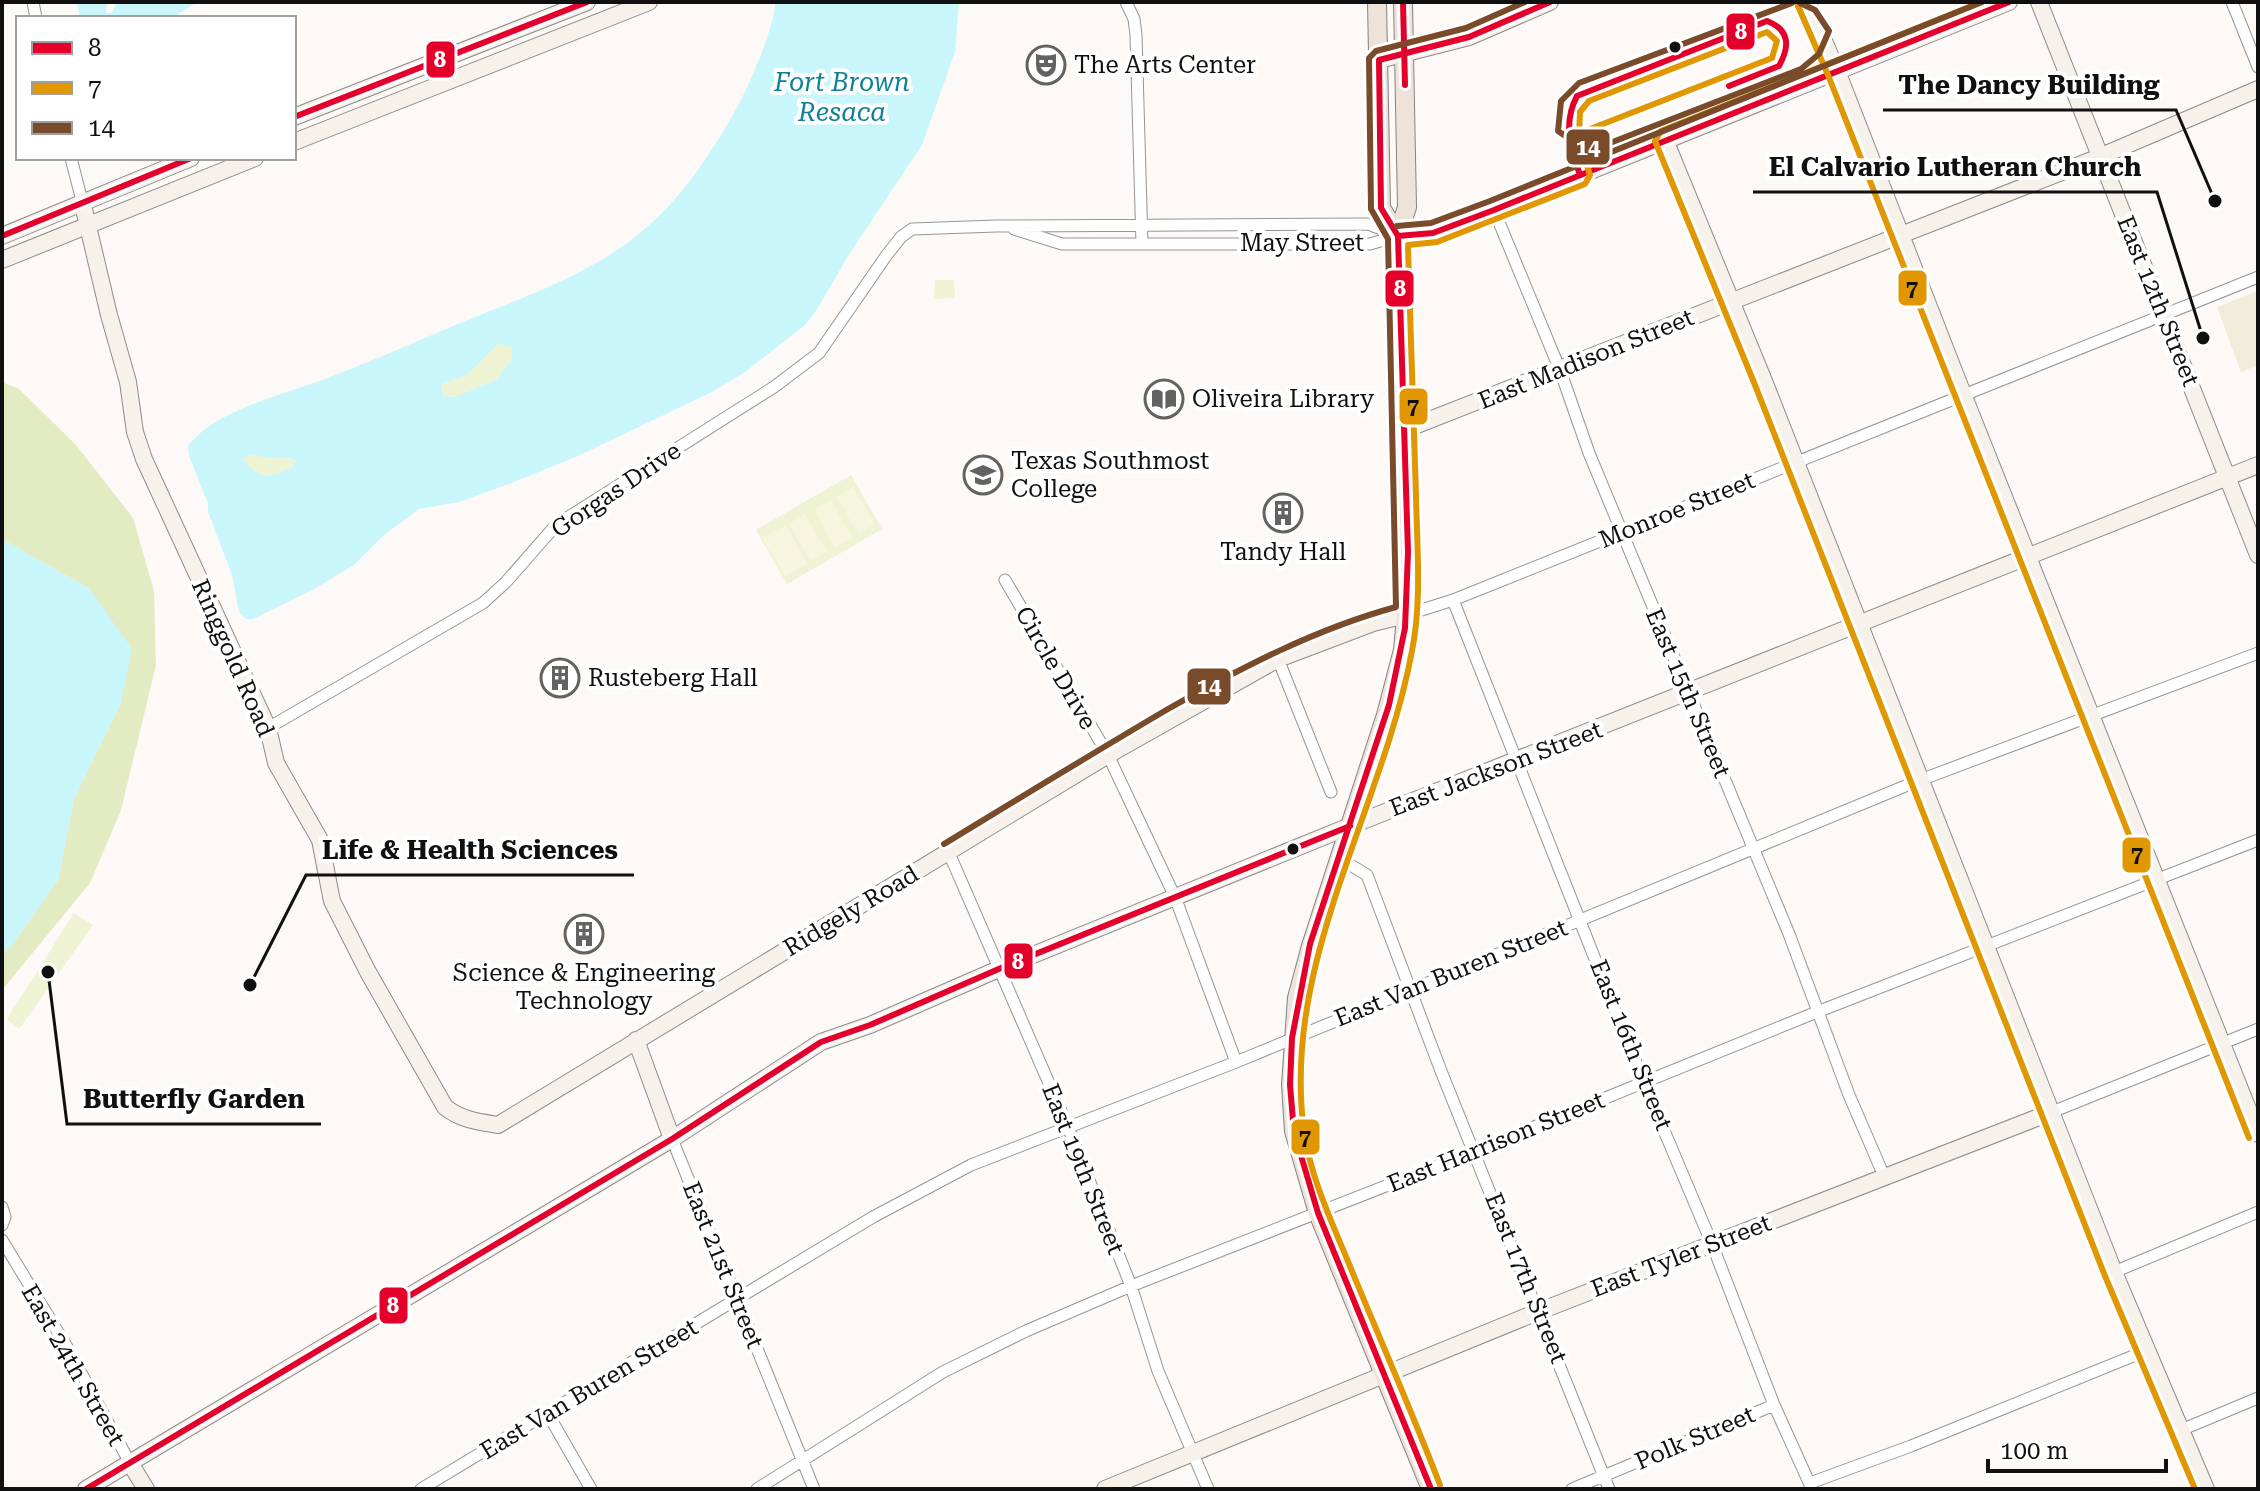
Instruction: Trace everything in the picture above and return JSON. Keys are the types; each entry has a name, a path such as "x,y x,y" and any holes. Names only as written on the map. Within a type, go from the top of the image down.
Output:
{"main road":[{"path":"296,116 587,2"},
{"path":"296,141 649,2"},
{"path":"1377,2 1381,208 1398,236"},
{"path":"1403,2 1407,207 1398,236 1404,430 1406,615 1403,650 1297,998 1291,1085 1294,1131 1318,1213 1431,1489"},
{"path":"1379,60 1469,37 1550,2"},
{"path":"1807,2 2258,1134"},
{"path":"1398,236 1433,233 1494,210 2009,2"},
{"name":"East 12th Street","path":"2039,2 2258,555"},
{"name":"East Madison Street","path":"1404,430 2100,157 2258,89"},
{"path":"1665,140 1795,461 2114,1272 2206,1489"},
{"path":"2,236 186,160"},
{"path":"2,260 250,160"},
{"name":"Ringgold Road","path":"82,201 128,382 135,432 144,459 268,728 276,763 320,840 332,901 368,972 445,1107 471,1120"},
{"name":"East Jackson Street","path":"86,1489 672,1139 821,1042 870,1025 1001,968 1350,826 2258,465"},
{"name":"Ridgely Road","path":"471,1120 498,1125 1108,755 1278,659 1373,623 1406,615"},
{"name":"East 21st Street","path":"636,1040 672,1139"},
{"name":"East Tyler Street","path":"1105,1489 1540,1311 2052,1112"},
{"name":"East 24th Street","path":"130,1463 146,1489"}],"street":[{"path":"1126,2 1134,19 1136,35 1142,244"},
{"path":"2232,2 2258,67"},
{"name":"Ringgold Road","path":"72,160 82,201"},
{"name":"East 15th Street","path":"1494,210 1560,370 1589,453 1789,934 1817,1012 1884,1176"},
{"name":"May Street","path":"937,228 1368,224 1398,236"},
{"name":"May Street","path":"1005,226 1062,244 1370,244 1398,236"},
{"name":"Gorgas Drive","path":"268,728 483,603 506,582 556,525 774,387 819,353 901,237 912,229 937,228"},
{"name":"Monroe Street","path":"1406,615 1453,600 1622,533 2258,277"},
{"name":"Circle Drive","path":"1005,580 1108,755 1175,897 1236,1062"},
{"name":"East 16th Street","path":"1453,600 1774,1405 1811,1486"},
{"name":"East Van Buren Street","path":"421,1489 933,1183 1581,921 1919,780 2258,653"},
{"path":"1278,659 1331,792"},
{"name":"East Harrison Street","path":"757,1489 943,1372 1026,1331 1131,1286 1817,1012 2258,840"},
{"name":"East 19th Street","path":"949,853 1068,1127 1131,1286 1158,1371 1208,1489"},
{"name":"East 17th Street","path":"1339,858 1367,875 1441,1071 1609,1489"},
{"name":"East Tyler Street","path":"2052,1112 2258,1029"},
{"name":"East 21st Street","path":"672,1139 814,1489"},
{"path":"2,1207 5,1217 2,1225"},
{"path":"2114,1272 2258,1212"},
{"name":"East 24th Street","path":"2,1240 67,1347 130,1463"},
{"path":"1811,1486 2148,1350"},
{"path":"2181,1430 2258,1398"},
{"name":"Polk Street","path":"1572,1489 1774,1405"},
{"path":"548,1414 591,1489"}],"green space":[{"path":"935,280 954,280 955,298 934,299"},
{"path":"2258,291 2258,365 2241,372 2217,307"},
{"path":"498,344 512,346 511,361 496,380 454,397 443,396 442,384 467,375"},
{"path":"2,382 19,389 76,445 133,518 154,591 156,665 121,810 90,883 2,990 2,954 12,945 58,880 74,799 121,703 90,589 2,539"},
{"path":"253,453 262,457 296,460 293,467 265,476 255,471 243,458"},
{"path":"851,475 882,529 787,584 756,530"},
{"path":"853,487 875,524 858,534 837,497"},
{"path":"831,500 852,537 835,547 814,510"},
{"path":"805,514 827,551 810,561 789,524"},
{"path":"786,525 808,564 785,577 762,538"},
{"path":"74,913 93,925 19,1029 7,1019"}],"water":[{"path":"77,2 107,2 106,13 112,13 117,2 197,2 175,16 80,16"},
{"name":"Fort Brown Resaca","path":"775,2 959,2 955,52 922,145 805,325 745,372 714,391 578,456 459,502 419,509 384,535 354,565 314,589 253,619 246,619 239,612 232,575 188,446 214,423 231,414 359,366 533,294 597,263 635,237 676,198 720,136 751,79","holes":["498,344 512,347 511,361 496,380 454,397 443,396 442,384 467,375","253,454 263,457 296,460 293,467 265,476 255,471 243,458"]},
{"path":"2,539 90,589 132,649 121,703 74,799 58,880 12,945 2,954"}],"transit line":[{"name":"8","path":"296,116 587,2"},
{"name":"8","path":"1403,2 1405,85"},
{"name":"14","path":"944,844 1223,679 1336,626 1396,607 1388,239 1371,209 1369,58 1376,51 1466,28 1525,2"},
{"name":"8","path":"1431,1489 1318,1213 1294,1132 1290,1085 1292,1038 1310,944 1389,705 1405,628 1408,552 1398,236 1381,208 1379,60 1469,37 1550,2"},
{"name":"7","path":"1982,2 1661,131 1655,141 1755,385 2105,1276 2195,1489"},
{"name":"14","path":"1397,226 1431,223 1490,201 1982,2"},
{"name":"8","path":"1398,236 1433,233 1494,210 2009,2"},
{"name":"14","path":"1792,3 1579,83 1561,101 1558,131 1580,146 1597,148 1801,69 1819,54 1829,31 1815,10 1800,3"},
{"name":"7","path":"1798,6 2249,1138"},
{"name":"8","path":"1580,175 1573,155 1569,125 1577,96 1767,21 1780,29 1786,45 1779,66 1729,86"},
{"name":"7","path":"1767,32 1777,41 1772,58 1590,129 1579,137 1580,112 1589,101 1767,32"},
{"name":"8","path":"2,236 186,160"},
{"name":"7","path":"1440,1485 1311,1164 1304,1131 1301,1068 1307,1007 1320,947 1338,888 1398,711 1415,632 1418,554 1408,245 1437,242 1585,184 1590,175 1586,162"},
{"name":"8","path":"86,1489 672,1139 821,1042 870,1025 1001,968 1350,826"}],"place":[{"name":"The Arts Center","path":"1046,65"},
{"name":"The Dancy Building","path":"2215,201"},
{"name":"El Calvario Lutheran Church","path":"2203,338"},
{"name":"Oliveira Library","path":"1164,399"},
{"name":"Texas Southmost College","path":"983,475"},
{"name":"Tandy Hall","path":"1283,513"},
{"name":"Rusteberg Hall","path":"560,678"},
{"name":"Science & Engineering Technology","path":"584,934"},
{"name":"Butterfly Garden","path":"48,972"},
{"name":"Life & Health Sciences","path":"250,985"}]}
